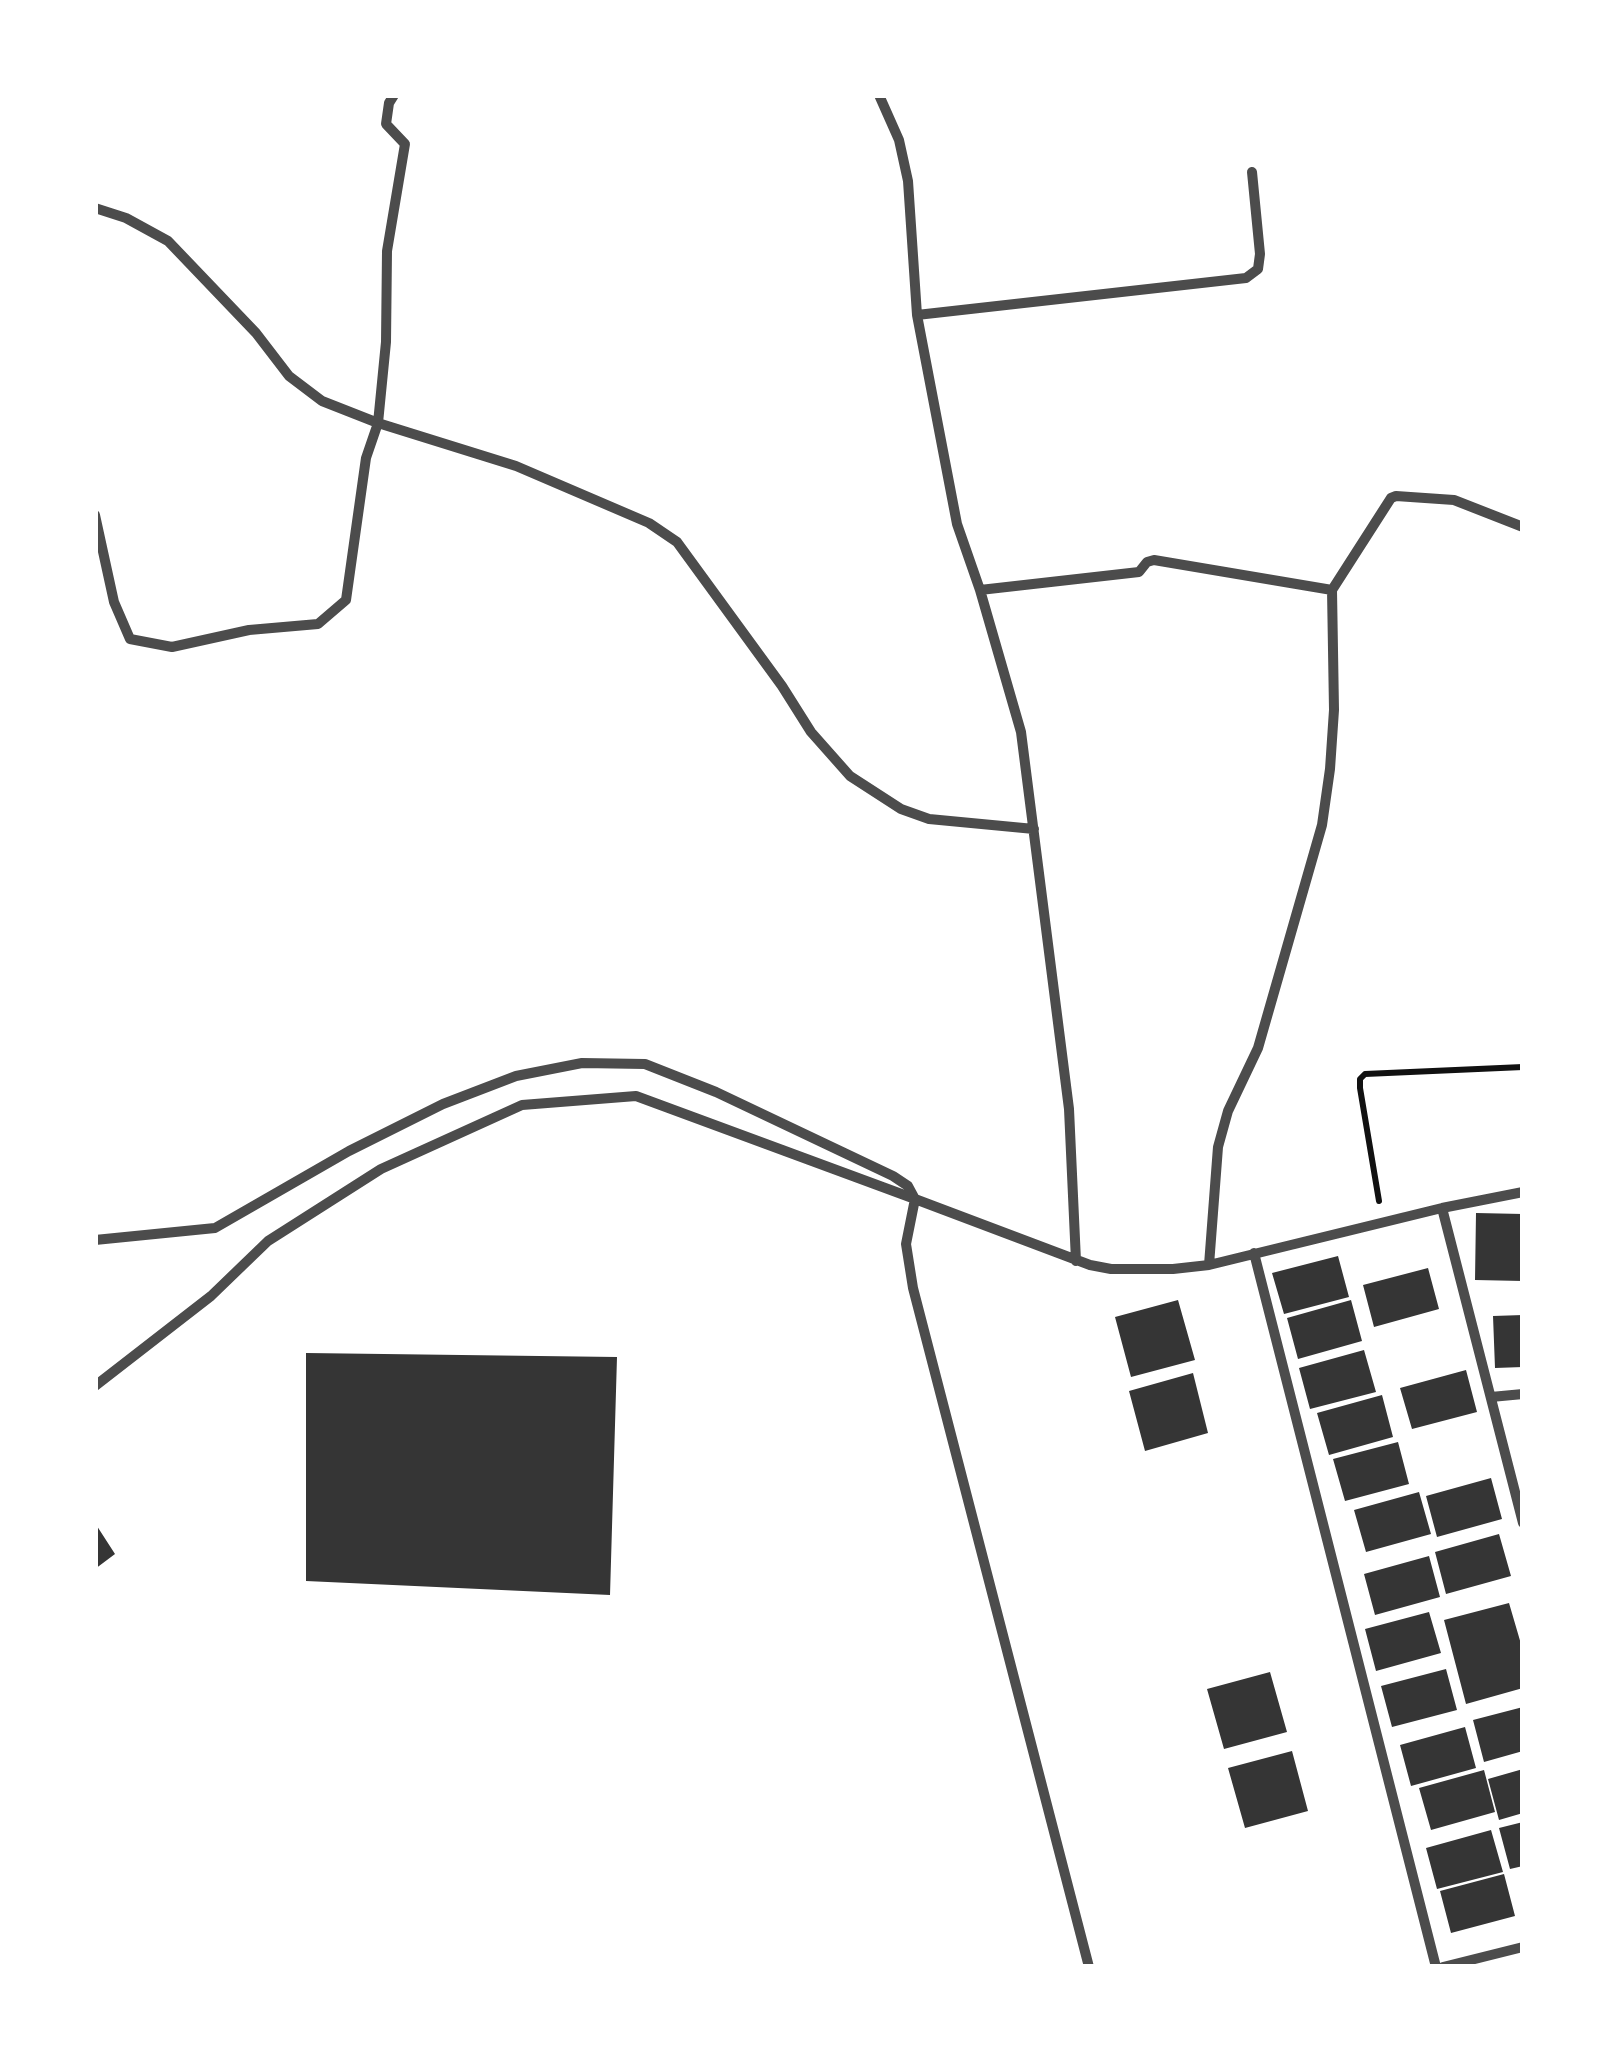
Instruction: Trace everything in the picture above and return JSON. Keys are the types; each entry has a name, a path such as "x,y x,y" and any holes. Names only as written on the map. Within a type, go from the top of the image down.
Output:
{"street":[{"path":"95,516 114,602 130,639 172,647 249,630 318,624 346,600 366,458 378,423 386,342 387,251 406,144 386,124 394,95"},
{"path":"880,95 899,140 908,181 917,315 956,524 980,590 1021,732 1069,1109 1076,1261"},
{"path":"917,315 1246,278 1258,269 1260,254 1252,172"},
{"path":"95,208 126,218 168,241 256,333 288,376 322,401 378,423 516,466 649,522 676,542 812,732 850,776 901,809 929,819 1034,829"},
{"path":"1209,1266 1218,1147 1228,1112 1258,1048 1322,825 1334,710 1332,590 1391,498 1396,496 1454,500 1523,526"},
{"path":"980,590 1139,572 1154,560 1332,590"},
{"path":"95,1240 215,1228 349,1150 443,1104 516,1076 582,1062 645,1064 716,1092 908,1186 915,1199 906,1244 913,1288 1088,1967"},
{"path":"95,1386 212,1296 268,1242 381,1169 522,1105 636,1096 1076,1261 1111,1269 1209,1266 1442,1208 1523,1192"},
{"path":"1442,1208 1523,1523"},
{"path":"1254,1253 1342,1606 1440,1967 1523,1947"},
{"path":"1491,1397 1523,1394"}],"path":[{"path":"1383,1222 1360,1088 1364,1074 1523,1067"}],"building":[{"path":"1476,1213 1523,1214 1523,1281 1475,1280"},
{"path":"1338,1256 1349,1297 1284,1314 1272,1273"},
{"path":"1428,1268 1439,1309 1374,1327 1363,1285"},
{"path":"1178,1300 1195,1360 1131,1377 1115,1317"},
{"path":"1351,1300 1362,1341 1298,1359 1287,1318"},
{"path":"1523,1315 1523,1367 1495,1368 1493,1316"},
{"path":"1364,1350 1376,1392 1310,1409 1299,1368"},
{"path":"306,1353 617,1357 610,1595 306,1581"},
{"path":"1466,1370 1477,1412 1412,1429 1400,1388"},
{"path":"1193,1373 1208,1433 1145,1451 1129,1391"},
{"path":"1382,1395 1393,1437 1329,1455 1317,1413"},
{"path":"1398,1442 1409,1484 1345,1501 1333,1459"},
{"path":"1491,1478 1502,1519 1437,1537 1426,1496"},
{"path":"1419,1492 1431,1534 1366,1552 1354,1510"},
{"path":"95,1523 115,1554 95,1569"},
{"path":"1499,1534 1511,1576 1446,1594 1435,1552"},
{"path":"1429,1556 1440,1597 1375,1615 1364,1574"},
{"path":"1509,1603 1521,1644 1523,1688 1466,1704 1444,1620"},
{"path":"1429,1612 1441,1653 1376,1671 1365,1629"},
{"path":"1446,1669 1457,1710 1392,1727 1381,1686"},
{"path":"1270,1672 1287,1732 1224,1749 1207,1689"},
{"path":"1523,1707 1523,1751 1484,1762 1473,1720"},
{"path":"1465,1727 1476,1768 1411,1786 1400,1745"},
{"path":"1292,1751 1308,1811 1245,1828 1228,1768"},
{"path":"1523,1769 1523,1813 1499,1820 1488,1779"},
{"path":"1484,1770 1495,1812 1431,1830 1419,1788"},
{"path":"1523,1822 1523,1866 1510,1869 1499,1828"},
{"path":"1491,1830 1503,1872 1437,1889 1426,1848"},
{"path":"1504,1874 1515,1916 1451,1933 1440,1891"}]}
